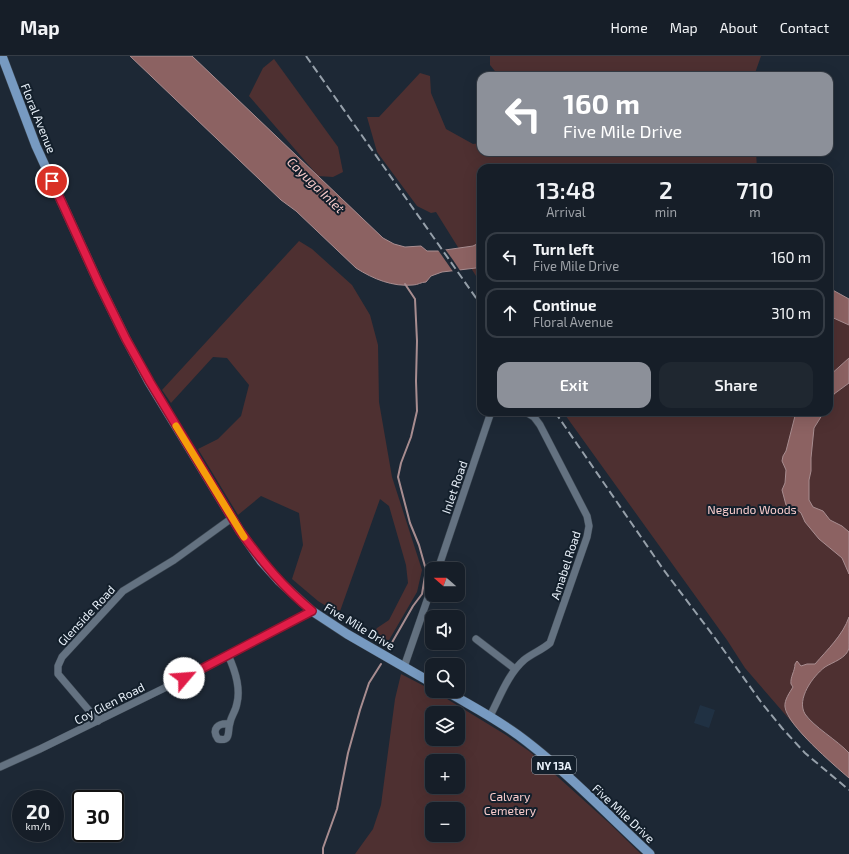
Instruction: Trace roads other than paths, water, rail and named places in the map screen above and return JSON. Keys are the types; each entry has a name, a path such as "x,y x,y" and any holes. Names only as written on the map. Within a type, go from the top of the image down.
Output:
{"main road":[{"name":"Floral Avenue","path":"2,56 36,146 99,284 126,339 150,382"},
{"name":"Five Mile Drive","path":"150,382 232,518 261,561 279,581 312,611 334,626 425,679"},
{"name":"Five Mile Drive","path":"458,698 490,716 526,741 561,771 650,854"}],"street":[{"name":"Inlet Road","path":"440,562 490,416"},
{"name":"Amabel Road","path":"490,716 515,669 525,659 550,643 587,537 589,526 587,516 540,425 532,416"},
{"name":"Glenside Road","path":"98,721 58,674 58,666 62,657 123,591 174,560 232,518"},
{"path":"404,667 426,602"},
{"name":"Coy Glen Road","path":"0,767 40,750 98,721 312,611"},
{"path":"476,639 515,669"},
{"path":"228,655 233,666 238,693 235,711 229,724"}],"water":[{"name":"Cayuga Inlet","path":"130,56 192,56 383,238 394,244 405,247 421,246 427,251 438,251 473,246 477,244 477,268 442,272 431,276 426,282 415,285 398,285 376,279 356,268 296,211 281,200"},
{"path":"833,290 849,299 849,325 833,318"},
{"path":"849,358 849,383 833,396 833,372"},
{"path":"795,416 822,416 814,428 809,480 809,500 813,507 823,511 830,520 842,526 849,532 849,574 842,558 819,539 805,522 801,513 795,508 786,505 782,490 785,483 786,470 782,461"},
{"path":"849,617 848,651 843,657 820,671 811,682 804,695 803,708 809,719 849,753 849,778 802,734 788,715 785,702 793,687 791,684 791,679 797,661 801,666 815,664 839,636"}],"waterway":[{"path":"390,646 413,606 422,594 426,570 419,545 410,523 398,477 401,463 411,437 417,411 417,341 415,299 405,284"},
{"path":"323,854 323,848 337,809 348,753 360,710 369,683 381,664"}],"railway":[{"path":"306,56 477,299"},
{"path":"558,416 663,569 761,702 805,753 849,790"}],"park label":[{"name":"Negundo Woods","path":"752,509"},
{"name":"Calvary Cemetery","path":"510,803"}]}
